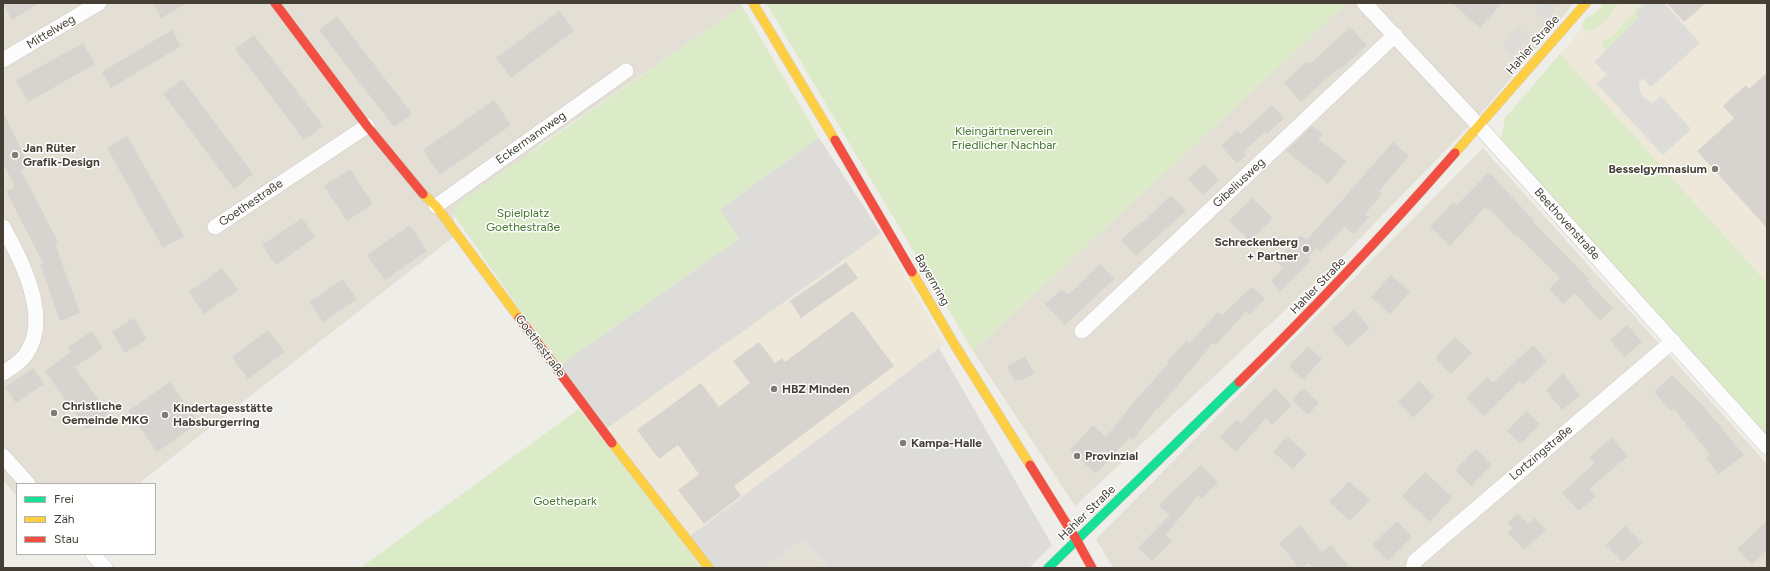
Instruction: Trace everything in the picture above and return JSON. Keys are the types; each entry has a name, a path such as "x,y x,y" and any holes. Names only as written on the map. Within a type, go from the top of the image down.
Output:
{"street":[{"name":"Mittelweg","path":"3,60 99,3"},
{"name":"Goethestraße","path":"275,3 367,126 427,198 436,206 639,479 709,568"},
{"name":"Bayernring","path":"753,3 892,236 956,347 1076,539 1092,568"},
{"name":"Beethovenstraße","path":"1364,3 1479,126 1767,447"},
{"name":"Hahler Straße","path":"1048,568 1285,336 1387,231 1586,3"},
{"name":"Gibeliusweg","path":"1082,331 1395,35"},
{"name":"Eckermannweg","path":"436,206 626,71"},
{"name":"Goethestraße","path":"215,227 367,126"},
{"path":"3,227 25,273 33,295 36,328 33,342 28,352 20,361 3,373"},
{"name":"Lortzingstraße","path":"1413,568 1415,561 1673,341"},
{"path":"3,456 27,483"},
{"path":"94,555 106,568"}],"shaded area":[{"path":"3,3 740,3 742,6 541,144 454,215 452,238 139,483 16,483 16,495 3,480"},
{"path":"1347,3 1356,3 1471,124 1341,258 1075,506 973,351"},
{"path":"1378,3 1574,3 1478,117 1377,5"},
{"path":"1541,3 1561,3 1546,21 1534,11"},
{"name":"Besselgymnasium","path":"1605,3 1767,3 1767,283 1560,54"},
{"path":"1645,3 1664,3 1700,43 1651,87 1642,78 1639,83 1640,92 1644,98 1653,103 1661,96 1691,129 1663,155 1597,84 1607,74 1594,62 1638,18 1636,13"},
{"path":"1518,26 1529,35 1512,55 1502,46"},
{"path":"819,138 881,233 606,429 559,366 739,239 720,209"},
{"path":"1483,148 1767,464 1767,568 1113,568 1096,539"},
{"name":"HBZ Minden","path":"881,233 944,344 689,537 606,429"},
{"name":"Kampa-Halle","path":"939,348 1052,545 1029,568 831,568 802,540 765,568 713,568 689,537"},
{"path":"802,540 831,568 765,568"}],"green space":[{"name":"Kleingärtnerverein Friedlicher Nachbar","path":"766,3 1347,3 973,351"},
{"path":"1604,3 1619,3 1600,25 1586,31 1582,26 1585,20 1587,17 1593,15"},
{"path":"1642,3 1645,3 1636,13 1638,18 1609,47 1605,49 1602,46 1603,41 1613,36"},
{"name":"Spielplatz Goethestraße","path":"742,6 819,138 720,209 739,239 559,366 454,215 454,210 458,203"},
{"path":"1560,54 1767,283 1767,437 1501,139 1505,118"},
{"name":"Goethepark","path":"579,409 702,568 360,568"}],"building":[{"path":"3,3 39,3 12,20"},
{"path":"153,3 188,3 161,18"},
{"path":"1452,3 1502,3 1480,28"},
{"path":"1667,3 1706,3 1684,22"},
{"path":"559,11 574,31 511,78 496,58"},
{"path":"337,16 412,114 394,127 319,30"},
{"path":"1350,27 1367,45 1341,69 1339,68 1335,71 1301,102 1284,83 1307,61 1310,64"},
{"path":"172,30 181,46 111,88 102,72"},
{"path":"254,35 323,126 304,140 235,49"},
{"path":"83,43 95,64 28,102 16,80"},
{"path":"1767,73 1767,228 1697,151 1734,118 1723,106 1746,85 1749,89"},
{"path":"182,79 253,174 234,189 163,94"},
{"path":"494,100 511,125 440,175 423,150"},
{"path":"1272,105 1284,118 1267,134 1265,132 1243,152 1246,155 1237,163 1221,146 1237,131 1241,134"},
{"path":"3,112 29,166 21,170 58,242 55,243 80,313 60,321 40,264 43,263 6,191 15,187 3,162"},
{"path":"1312,126 1322,134 1318,139 1346,161 1328,184 1286,151"},
{"path":"127,136 184,236 163,248 107,148"},
{"path":"1393,142 1409,156 1379,191 1382,194 1365,214 1369,217 1354,234 1345,227 1320,252 1317,248 1308,257 1311,261 1280,291 1271,281 1283,268 1275,261 1301,235 1307,240"},
{"path":"1204,164 1219,180 1203,195 1188,179"},
{"path":"350,169 373,204 347,221 324,186"},
{"path":"1489,172 1534,221 1533,222 1589,279 1587,281 1613,308 1600,321 1575,293 1563,304 1549,289 1560,278 1518,236 1516,237 1490,209 1488,210 1485,207 1450,246 1430,227 1453,202 1457,205"},
{"path":"1171,195 1186,211 1136,256 1121,240 1140,223 1141,224"},
{"path":"1252,198 1273,218 1250,241 1229,221"},
{"path":"302,218 315,237 276,265 262,245"},
{"path":"410,225 427,251 385,280 367,255"},
{"path":"846,262 858,278 801,318 790,301"},
{"path":"1100,264 1114,279 1065,325 1045,304 1062,289 1068,295"},
{"path":"222,268 238,290 204,314 189,292"},
{"path":"1391,275 1410,292 1390,314 1371,297"},
{"path":"343,279 357,299 323,322 309,302"},
{"path":"1252,287 1265,299 1249,315 1246,311 1216,345 1213,343 1158,409 1157,408 1133,439 1130,437 1096,474 1070,450 1093,425 1106,437 1132,404 1169,363 1167,362 1187,340 1190,343 1218,312 1222,315"},
{"path":"1354,310 1370,328 1348,347 1332,329"},
{"path":"853,311 894,366 734,486 741,496 704,524 678,490 699,474 678,445 659,459 637,430 701,383 719,407 750,383 733,361 759,342 775,363 782,358 785,362"},
{"path":"134,318 147,339 125,353 112,332"},
{"path":"1627,325 1642,342 1624,357 1610,340"},
{"path":"268,330 285,352 248,379 232,357"},
{"path":"92,331 103,348 75,367 108,413 86,429 45,371 71,352 68,347"},
{"path":"1455,337 1472,353 1451,374 1435,358"},
{"path":"1533,345 1547,361 1523,384 1520,381 1484,416 1466,398 1487,377 1493,383"},
{"path":"1308,346 1322,359 1303,380 1289,366"},
{"path":"1025,356 1034,373 1021,381 1019,379 1015,381 1007,366"},
{"path":"33,368 44,384 16,403 5,387"},
{"path":"1563,373 1580,395 1562,410 1546,390"},
{"path":"1672,375 1703,406 1744,455 1719,474 1706,458 1710,455 1674,409 1671,411 1654,392"},
{"path":"1419,381 1434,397 1413,418 1398,402"},
{"path":"170,382 199,423 157,452 128,411"},
{"path":"1275,388 1292,405 1272,425 1266,418 1236,452 1220,437 1237,419 1241,423"},
{"path":"1303,388 1319,403 1308,415 1292,400"},
{"path":"1526,411 1540,424 1521,444 1507,431"},
{"path":"1287,436 1307,454 1293,469 1273,452"},
{"path":"1612,438 1628,456 1589,489 1596,496 1579,511 1562,493 1595,463 1589,457"},
{"path":"1476,449 1492,465 1471,486 1455,470"},
{"path":"1201,465 1218,483 1202,498 1198,495 1166,535 1172,541 1152,561 1138,548 1170,515 1159,506"},
{"path":"1425,472 1452,497 1430,522 1402,496"},
{"path":"1349,481 1370,500 1350,521 1329,502"},
{"path":"1518,513 1528,524 1535,518 1546,530 1524,550 1508,533 1512,528 1507,523"},
{"path":"1397,521 1412,537 1388,561 1372,545"},
{"path":"1767,521 1767,550 1752,564 1737,549"},
{"path":"1301,525 1322,552 1331,545 1350,568 1313,568 1308,563 1302,568 1299,568 1279,543"},
{"path":"1625,526 1642,543 1623,562 1606,545"}],"traffic: fast":[{"path":"1048,568 1239,382"}],"traffic: slow":[{"path":"753,3 835,140"},
{"path":"1455,153 1586,3"},
{"path":"423,194 436,206 519,318"},
{"path":"912,272 956,347 1030,465"},
{"path":"612,443 709,568"}],"traffic: jam":[{"path":"275,3 367,126 423,194"},
{"path":"835,140 912,272"},
{"path":"1239,382 1349,270 1455,153"},
{"path":"519,318 612,443"},
{"path":"1030,465 1076,539 1092,568"}],"place":[{"name":"Jan Rüter Grafik-Design","path":"15,155"},
{"name":"Besselgymnasium","path":"1715,169"},
{"name":"Schreckenberg + Partner","path":"1306,249"},
{"name":"HBZ Minden","path":"774,389"},
{"name":"Christliche Gemeinde MKG","path":"54,413"},
{"name":"Kindertagesstätte Habsburgerring","path":"165,415"},
{"name":"Kampa-Halle","path":"903,443"},
{"name":"Provinzial","path":"1077,456"}]}
